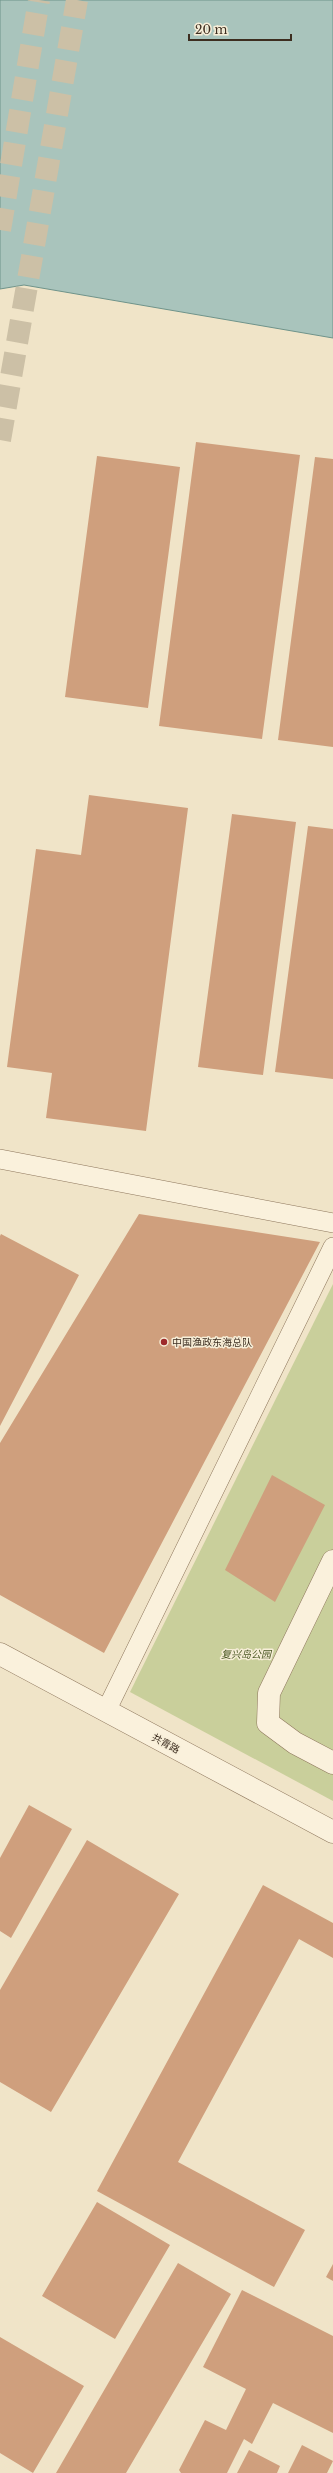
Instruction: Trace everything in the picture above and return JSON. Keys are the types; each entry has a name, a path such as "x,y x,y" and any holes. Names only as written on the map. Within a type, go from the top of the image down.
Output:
{"street":[{"path":"333,1561 269,1693 268,1723 295,1743 333,1763"},
{"name":"共青路","path":"0,1654 333,1832"}],"lane":[{"path":"0,1159 333,1223"},
{"path":"106,1711 333,1247"}],"green space":[{"name":"复兴岛公园","path":"333,1284 333,1801 130,1692"}],"water":[{"path":"0,0 333,0 333,338 24,285 0,289"}],"building":[{"path":"196,442 300,455 262,739 159,726"},
{"path":"97,456 180,467 148,708 65,697"},
{"path":"315,457 333,459 333,747 278,740"},
{"path":"89,795 188,808 146,1131 46,1118 52,1073 7,1067 36,849 81,855"},
{"path":"232,814 296,822 263,1075 198,1067"},
{"path":"308,826 333,829 333,1079 275,1072"},
{"name":"中国渔政东海总队","path":"139,1214 320,1242 104,1653 0,1595 0,1443"},
{"path":"1,1234 79,1275 0,1426 0,1236"},
{"path":"272,1475 325,1505 275,1602 225,1570"},
{"path":"29,1805 72,1829 11,1938 0,1931 0,1858"},
{"path":"87,1840 179,1894 51,2112 0,2082 0,1990"},
{"path":"263,1885 333,1923 333,1958 299,1939 178,2162 305,2230 274,2287 97,2191"},
{"path":"97,2202 170,2245 115,2339 42,2296"},
{"path":"178,2263 231,2294 126,2473 56,2473"},
{"path":"333,2264 333,2281 326,2277"},
{"path":"242,2290 333,2336 333,2433 273,2403 252,2444 244,2439 227,2473 181,2473 179,2470 205,2420 226,2430 246,2389 203,2367"},
{"path":"0,2337 84,2386 33,2473 0,2453"},
{"path":"302,2445 333,2461 327,2473 288,2473"},
{"path":"249,2450 280,2466 277,2473 237,2473"}],"tunnel":[{"path":"0,230 39,0"},
{"path":"0,440 77,0"}],"place":[{"name":"中国渔政东海总队","path":"164,1342"}]}
